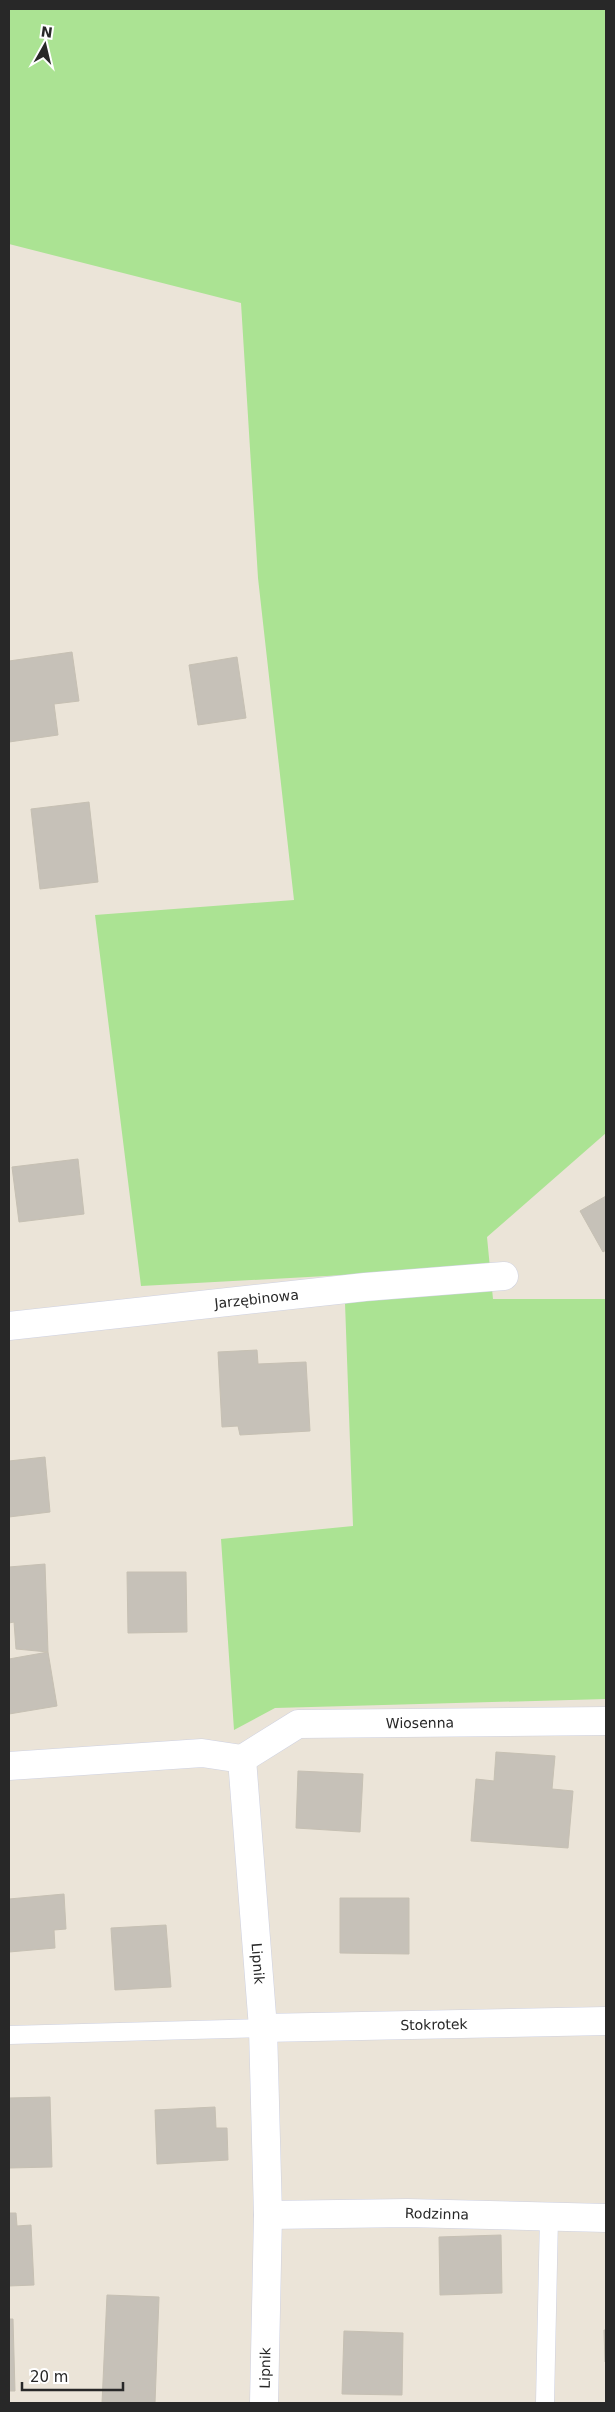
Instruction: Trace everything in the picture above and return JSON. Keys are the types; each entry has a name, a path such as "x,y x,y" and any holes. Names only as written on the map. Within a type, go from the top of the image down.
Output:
{"street":[{"name":"Jarzębinowa","path":"9,1326 365,1287 504,1276"},
{"name":"Wiosenna","path":"242,1759 298,1724 606,1721"},
{"path":"9,1766 202,1753 242,1759"},
{"name":"Lipnik","path":"242,1759 263,2028 268,2214 264,2403"},
{"name":"Stokrotek","path":"263,2028 606,2021"},
{"name":"Rodzinna","path":"268,2214 406,2213 606,2218"}],"lane":[{"path":"9,2035 263,2028"},
{"path":"546,2403 548,2217"}],"green space":[{"path":"9,9 606,9 606,1133 487,1237 493,1299 606,1299 606,1699 275,1708 234,1730 221,1539 353,1526 344,1275 141,1286 95,915 294,900 258,578 241,303 9,244"}],"building":[{"path":"72,652 79,701 54,704 58,735 9,742 9,661"},
{"path":"237,657 246,718 198,725 189,665"},
{"path":"89,802 98,882 40,889 31,809"},
{"path":"78,1159 84,1214 19,1222 12,1167"},
{"path":"606,1196 606,1250 603,1252 580,1211"},
{"path":"257,1350 258,1364 306,1362 310,1431 240,1435 238,1426 222,1427 218,1352"},
{"path":"45,1457 50,1512 9,1517 9,1461"},
{"path":"45,1564 48,1652 16,1649 14,1622 9,1623 9,1567"},
{"path":"127,1572 186,1572 187,1632 128,1633"},
{"path":"48,1652 57,1706 9,1714 9,1659"},
{"path":"496,1752 555,1756 552,1789 573,1791 568,1848 471,1841 476,1779 494,1781"},
{"path":"298,1771 363,1774 360,1832 296,1828"},
{"path":"64,1894 66,1929 54,1930 55,1948 9,1952 9,1899"},
{"path":"340,1898 409,1898 409,1954 340,1953"},
{"path":"166,1925 171,1987 115,1990 111,1928"},
{"path":"50,2097 52,2167 9,2168 9,2098"},
{"path":"215,2107 216,2128 227,2128 228,2160 157,2164 155,2110"},
{"path":"9,2213 16,2213 17,2226 31,2225 34,2285 9,2286"},
{"path":"501,2235 502,2293 440,2295 439,2237"},
{"path":"107,2295 159,2297 155,2403 102,2403"},
{"path":"9,2319 13,2319 15,2391 9,2391"},
{"path":"604,2330 606,2330 606,2362 605,2362"},
{"path":"344,2331 403,2333 402,2395 342,2394"}]}
